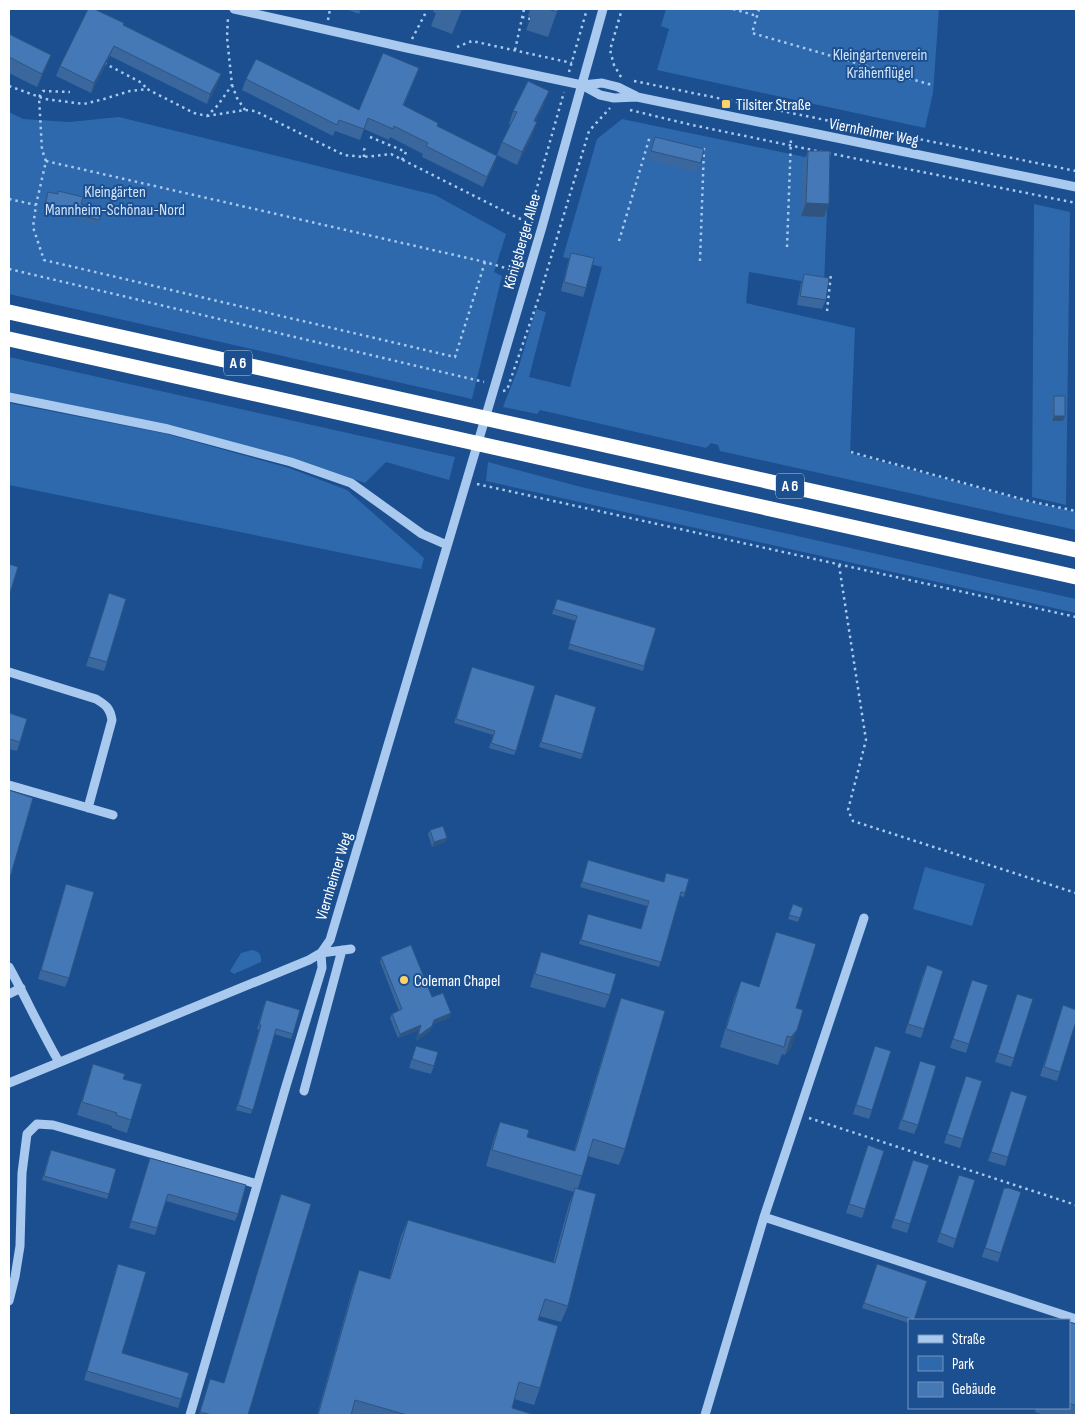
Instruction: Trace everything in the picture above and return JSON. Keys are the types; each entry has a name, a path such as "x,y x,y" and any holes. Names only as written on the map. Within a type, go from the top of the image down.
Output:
{"highway":[{"name":"A 6","path":"9,312 1076,550"},
{"name":"A 6","path":"9,339 1076,577"}],"street":[{"name":"Königsberger Allee","path":"466,482 604,9"},
{"path":"231,12 582,85"},
{"name":"Viernheimer Weg","path":"582,85 602,83 618,87 637,97 1076,187"},
{"path":"9,397 168,429 291,462 350,483 422,534 447,545"},
{"name":"Viernheimer Weg","path":"321,953 330,940 337,918 466,482"},
{"path":"9,672 96,699 106,705 111,712 112,720 88,808"},
{"path":"9,785 113,815"},
{"path":"705,1415 764,1217 864,918"},
{"path":"9,1083 309,960 321,953 346,949 304,1091"},
{"path":"190,1415 322,968 321,953"},
{"path":"9,967 59,1062"},
{"path":"9,994 21,988"},
{"path":"9,1301 20,1246 22,1174 27,1134 37,1124 53,1126 257,1184"},
{"path":"764,1217 1076,1319"}],"path":[{"path":"407,48 426,9"},
{"path":"515,50 524,9"},
{"path":"542,226 534,198 587,9"},
{"path":"621,78 614,65 610,50 622,9"},
{"path":"732,9 757,16"},
{"path":"759,9 752,33 932,85"},
{"path":"231,12 227,38 232,84 236,98 245,110"},
{"path":"522,17 530,19"},
{"path":"453,58 456,48 472,41 572,63"},
{"path":"104,63 142,83 147,89 194,113 207,116 245,110 255,111 344,155 364,157 391,154 518,218 542,226"},
{"path":"629,80 1076,171"},
{"path":"207,116 218,105 232,84"},
{"path":"9,86 39,97 84,104 104,100 130,91 147,89"},
{"path":"70,92 43,91 39,97 42,150 46,161 33,227 44,260 455,357 484,262"},
{"path":"9,269 493,389 507,390 540,294 589,131 610,110 611,106"},
{"path":"629,110 692,125 1076,203"},
{"path":"787,247 790,145 793,129"},
{"path":"619,241 650,136"},
{"path":"370,137 406,152 402,160"},
{"path":"364,157 366,145"},
{"path":"700,261 704,148"},
{"path":"46,161 484,262 528,274"},
{"path":"9,199 36,205"},
{"path":"827,311 831,274"},
{"path":"851,452 1029,501 1076,511"},
{"path":"466,482 1076,617"},
{"path":"839,565 866,740 848,810 853,821 1076,893"},
{"path":"799,1114 1076,1205"}],"green space":[{"name":"Kleingartenverein Krähenflügel","path":"666,9 939,9 933,93 925,128 657,70 669,29 661,26"},
{"name":"Kleingärten Mannheim-Schönau-Nord","path":"9,112 23,119 69,122 119,117 435,195 506,234 494,272 502,276 472,399 9,294"},
{"path":"622,119 829,162 824,285 749,272 746,303 855,328 850,453 1030,502 1076,512 1076,530 720,451 718,445 711,443 706,448 540,410 537,414 503,407 519,366 536,309 546,312 529,377 570,387 602,267 563,257 597,139"},
{"path":"1034,204 1070,212 1066,505 1032,497"},
{"path":"9,357 455,457 449,480 386,462 365,483 293,458 169,426 9,392"},
{"path":"9,403 167,434 289,468 347,490 424,558 421,569 9,485"},
{"path":"488,462 581,487 1076,599 1076,613 486,481"},
{"path":"925,867 985,884 972,926 913,909"},
{"path":"252,950 260,954 261,962 234,974 230,971 241,953"}],"building":[{"path":"88,9 94,9 124,23 123,25 221,74 210,94 114,46 94,83 60,66"},
{"path":"9,34 51,55 42,74 9,57"},
{"path":"383,53 419,68 403,105 438,123 437,126 497,156 487,177 426,146 428,143 394,126 393,129 368,118 364,129 339,120 337,125 246,79 256,59 359,110"},
{"path":"528,81 549,91 534,121 537,122 522,152 502,142 517,112 513,111"},
{"path":"655,137 704,149 701,163 651,151"},
{"path":"808,151 830,151 829,204 806,203"},
{"path":"58,191 83,197 81,204 102,209 99,220 45,206 48,192 58,194"},
{"path":"571,253 594,258 586,288 564,282"},
{"path":"804,274 829,278 826,300 800,296"},
{"path":"1054,396 1065,396 1065,416 1054,416"},
{"path":"9,564 18,567 9,596"},
{"path":"109,593 126,599 107,662 89,657"},
{"path":"557,599 656,628 644,666 569,644 577,616 554,609"},
{"path":"472,667 535,686 516,751 491,743 495,731 456,719"},
{"path":"555,694 596,707 583,754 541,742"},
{"path":"9,713 27,719 20,742 9,739"},
{"path":"9,790 33,798 9,881"},
{"path":"443,826 447,838 434,842 430,830"},
{"path":"588,860 664,882 666,873 689,879 685,893 681,892 661,962 581,940 588,914 641,929 649,901 582,882"},
{"path":"66,884 94,892 69,978 41,970"},
{"path":"793,904 803,908 800,918 789,915"},
{"path":"776,932 816,944 796,1008 803,1010 797,1030 791,1037 787,1036 784,1047 726,1029 741,981 759,987"},
{"name":"Coleman Chapel","path":"411,945 432,997 443,993 451,1013 434,1020 432,1026 418,1036 421,1025 400,1034 392,1014 402,1009 381,957"},
{"path":"541,952 616,974 610,995 535,974"},
{"path":"927,965 943,971 924,1029 908,1024"},
{"path":"972,980 988,985 969,1044 953,1039"},
{"path":"1017,994 1033,999 1014,1058 998,1053"},
{"path":"621,998 665,1011 625,1149 593,1139 582,1176 492,1150 500,1122 529,1130 527,1137 575,1151"},
{"path":"266,1000 300,1010 293,1034 276,1029 253,1110 238,1105 261,1025 259,1025"},
{"path":"1063,1005 1076,1010 1076,1021 1060,1072 1044,1067"},
{"path":"416,1046 438,1052 434,1066 412,1059"},
{"path":"875,1046 891,1051 872,1110 856,1105"},
{"path":"920,1061 936,1066 918,1125 902,1120"},
{"path":"93,1064 125,1074 123,1079 142,1084 131,1120 116,1115 117,1113 82,1102"},
{"path":"966,1076 982,1081 963,1139 947,1134"},
{"path":"1011,1091 1027,1096 1008,1157 991,1152"},
{"path":"868,1145 884,1151 865,1209 849,1204"},
{"path":"51,1150 116,1169 109,1194 44,1176"},
{"path":"150,1158 246,1185 238,1214 168,1194 157,1228 131,1221"},
{"path":"913,1160 929,1165 910,1224 894,1219"},
{"path":"959,1175 975,1180 956,1239 940,1233"},
{"path":"575,1188 596,1194 568,1306 545,1299 538,1320 558,1326 540,1388 519,1382 512,1408 532,1415 407,1415 355,1400 351,1415 318,1415 359,1270 390,1279 408,1220 555,1263"},
{"path":"1004,1188 1021,1192 1001,1253 985,1248"},
{"path":"281,1194 311,1204 248,1415 212,1415 200,1412 210,1379 224,1383"},
{"path":"118,1264 146,1272 122,1353 189,1373 181,1399 87,1371"},
{"path":"877,1264 927,1281 914,1319 864,1303"},
{"path":"1070,1322 1076,1324 1076,1406 1070,1403"}],"place":[{"name":"Tilsiter Straße","path":"726,104"},
{"name":"Coleman Chapel","path":"404,980"}]}
